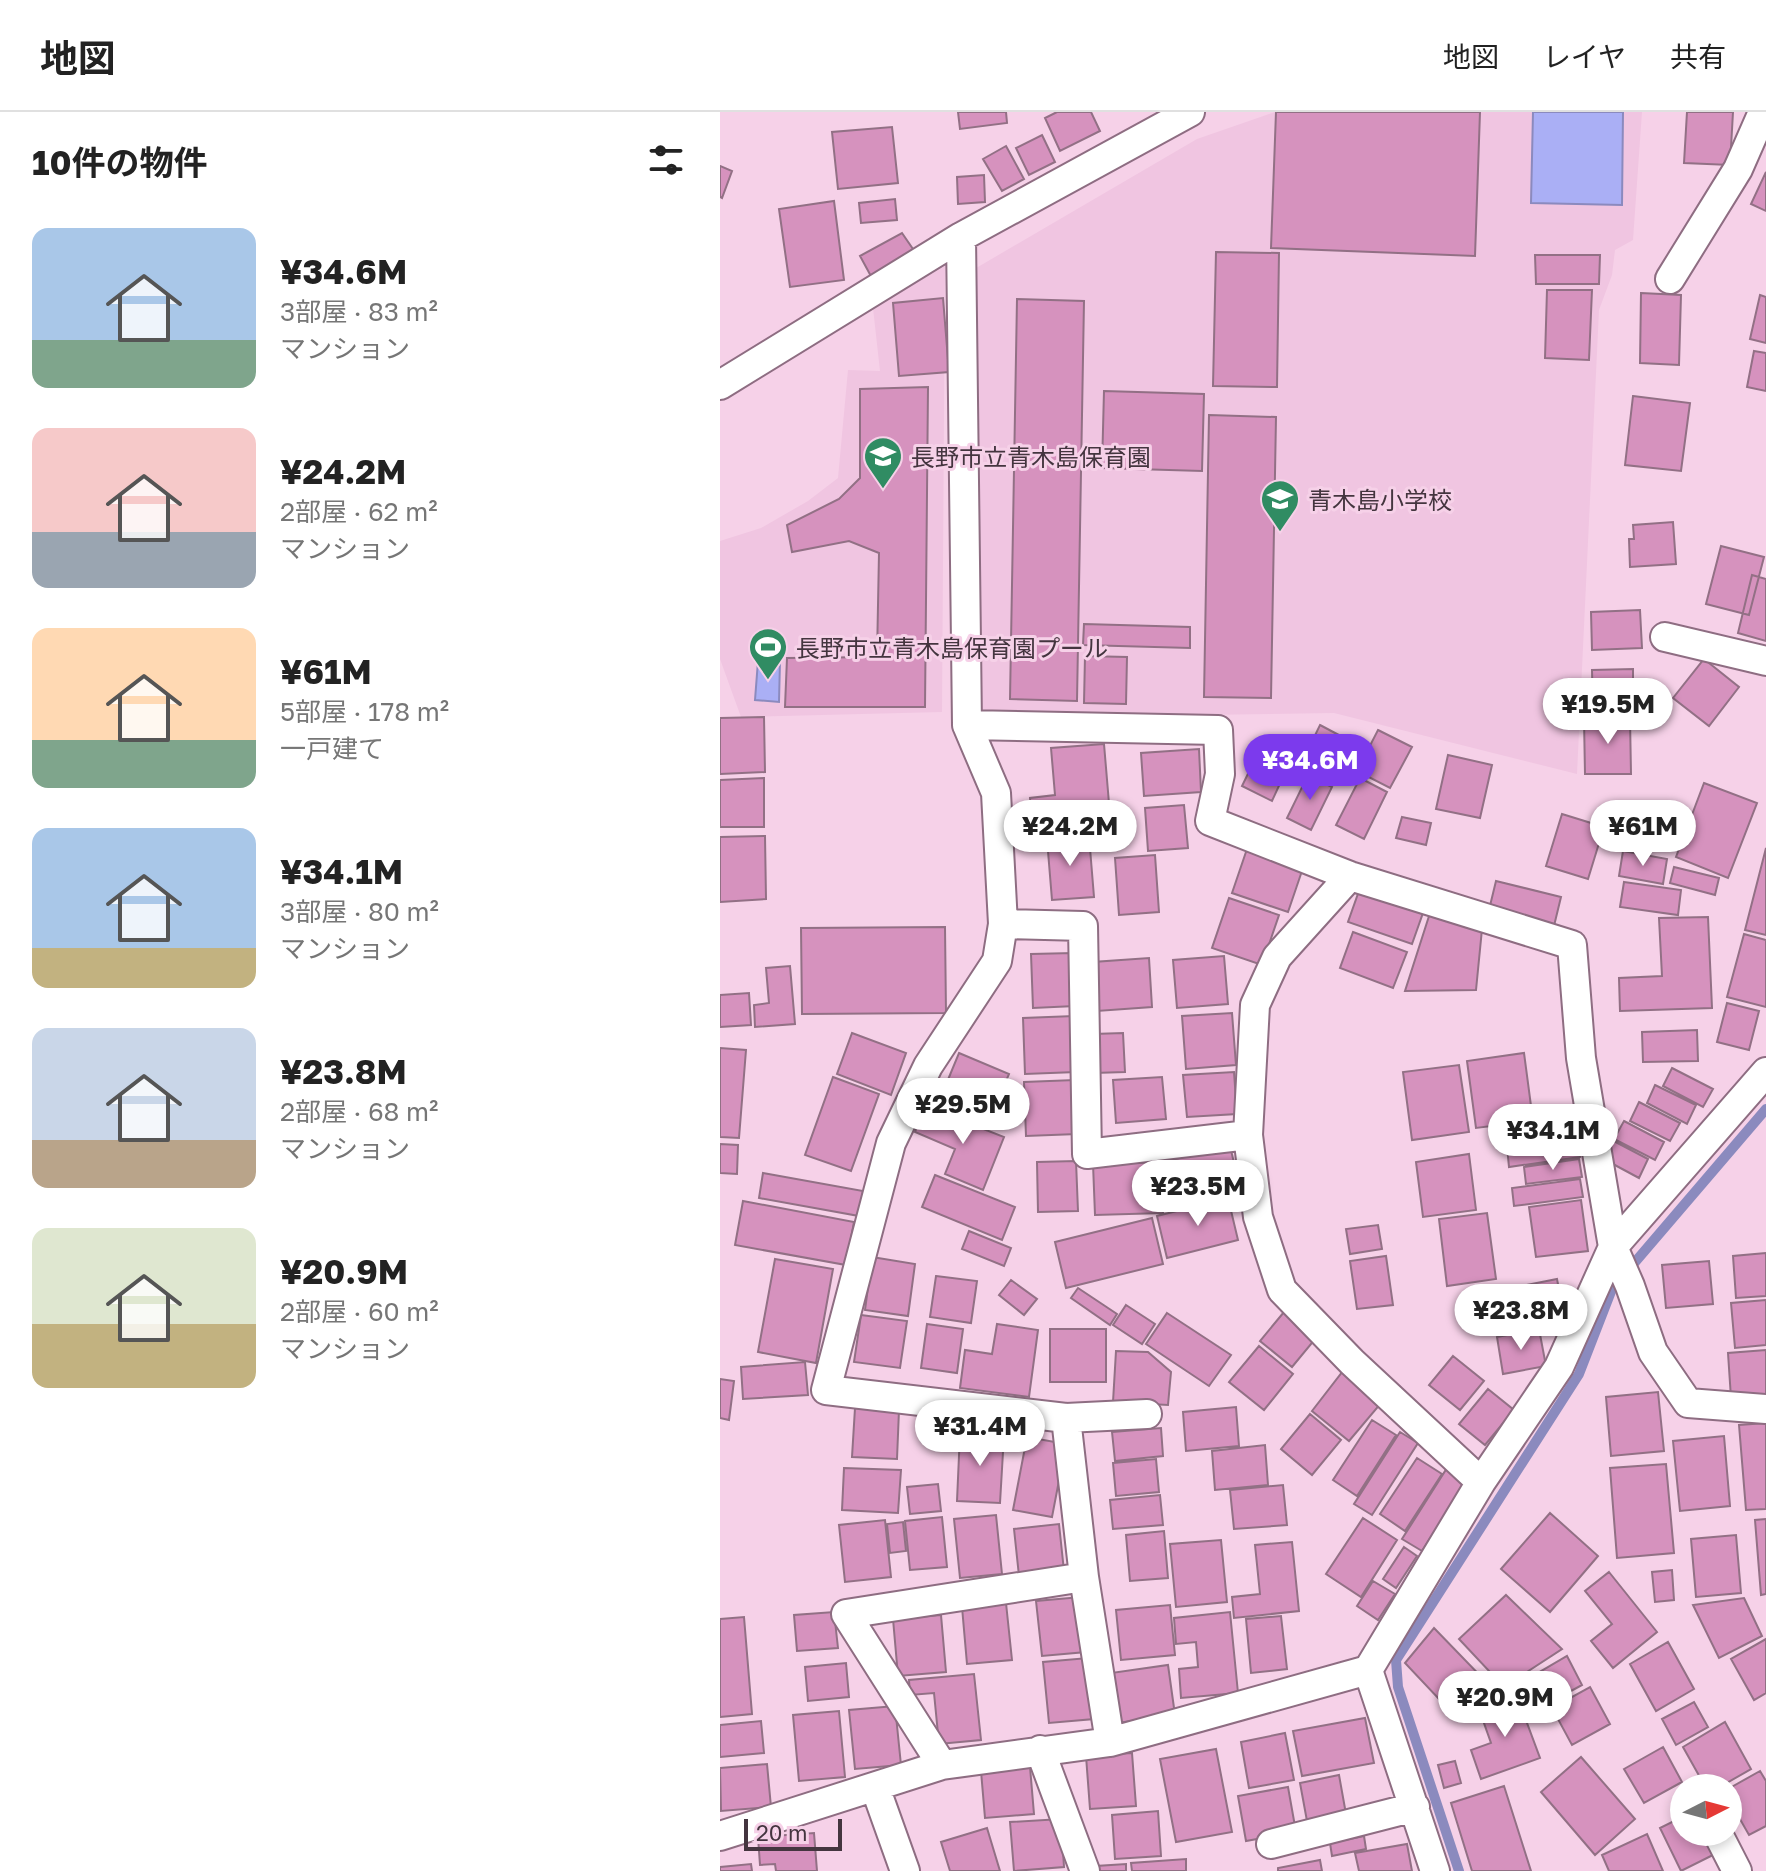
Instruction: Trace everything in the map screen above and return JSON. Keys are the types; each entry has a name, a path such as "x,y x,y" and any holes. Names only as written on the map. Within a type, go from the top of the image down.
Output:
{"street":[{"path":"720,385 961,237 1190,112"},
{"path":"1670,279 1738,169 1763,112"},
{"path":"961,237 967,725 996,793 1003,924 997,961 928,1066 891,1143 826,1390 1066,1418 1147,1414"},
{"path":"1665,637 1766,661"},
{"path":"967,725 1218,730 1220,774 1210,821 1350,876 1572,945 1581,1058 1621,1267 1653,1352 1688,1403 1766,1409"},
{"path":"1350,876 1277,957 1255,1005 1248,1135 1258,1217 1282,1290 1352,1362 1481,1482"},
{"path":"1003,924 1083,926 1087,1154 1248,1135"},
{"path":"720,1836 942,1765 1110,1742 1368,1670 1481,1482 1559,1367 1621,1267 1766,1072"},
{"path":"1066,1418 1084,1577 1110,1742"},
{"path":"942,1765 846,1614 1084,1577"},
{"path":"1368,1670 1435,1871"},
{"path":"1040,1750 1085,1871"},
{"path":"875,1787 905,1871"},
{"path":"1271,1844 1415,1807"},
{"path":"1724,1846 1737,1871"}],"shaded area":[{"name":"青木島小学校","path":"1275,112 1642,112 1633,240 1615,250 1612,275 1599,310 1577,774 1334,713 990,718 972,696 971,271 1197,139"},
{"name":"長野市立青木島保育園","path":"945,266 942,712 741,717 720,659 720,541 761,528 808,501 838,478 848,370 880,371 873,308"}],"water":[{"path":"1533,112 1623,112 1622,205 1531,203"},
{"name":"長野市立青木島保育園プール","path":"758,661 780,661 779,702 755,700"}],"building":[{"path":"958,112 1006,112 1007,123 960,129"},
{"path":"1057,112 1091,112 1100,131 1060,151 1045,118"},
{"path":"1276,112 1480,112 1475,256 1271,248"},
{"path":"1687,112 1733,112 1730,165 1684,163"},
{"path":"892,127 898,183 838,189 832,132"},
{"path":"1042,135 1055,162 1029,175 1016,148"},
{"path":"1006,146 1024,179 1002,191 983,159"},
{"path":"720,166 732,171 722,198 720,197"},
{"path":"1766,172 1766,211 1751,204"},
{"path":"984,175 985,202 958,204 957,177"},
{"path":"895,199 897,220 861,223 859,203"},
{"path":"834,201 844,280 790,287 779,209"},
{"path":"902,233 915,252 872,278 860,256"},
{"path":"1216,252 1279,253 1277,387 1213,386"},
{"path":"1535,255 1600,255 1599,284 1536,284"},
{"path":"1547,290 1592,290 1589,360 1545,358"},
{"path":"1641,293 1681,295 1679,365 1640,363"},
{"path":"1760,295 1766,297 1766,343 1750,339"},
{"path":"943,298 949,372 899,376 893,303"},
{"path":"1017,299 1084,301 1077,701 1010,699"},
{"path":"1754,351 1766,353 1766,391 1747,387"},
{"name":"長野市立青木島保育園","path":"928,387 925,707 785,707 787,658 877,657 879,553 849,541 792,552 787,525 839,499 860,478 860,389"},
{"path":"1104,391 1204,394 1202,471 1102,468"},
{"path":"1633,396 1690,403 1681,471 1625,465"},
{"path":"1209,415 1276,417 1271,698 1204,697"},
{"path":"1673,522 1676,564 1630,567 1629,539 1634,539 1633,525"},
{"path":"1721,546 1764,557 1749,615 1706,604"},
{"path":"1752,575 1766,579 1766,641 1738,633"},
{"path":"1640,610 1642,648 1592,650 1591,612"},
{"path":"1084,624 1190,627 1190,648 1083,645"},
{"path":"1085,656 1127,657 1126,704 1084,703"},
{"path":"1704,659 1739,687 1709,726 1673,698"},
{"path":"1633,669 1633,714 1593,715 1592,670"},
{"path":"764,717 765,772 720,774 720,718"},
{"path":"1630,718 1631,774 1585,774 1584,719"},
{"path":"1320,725 1354,743 1336,779 1302,762"},
{"path":"1378,730 1412,747 1390,788 1357,771"},
{"path":"1104,744 1111,827 1033,833 1030,798 1055,795 1051,748"},
{"path":"1199,749 1201,792 1144,796 1141,753"},
{"path":"1260,749 1289,764 1272,801 1242,786"},
{"path":"1448,755 1492,765 1480,818 1436,809"},
{"path":"1308,775 1332,787 1311,830 1287,818"},
{"path":"764,778 764,827 720,827 720,780"},
{"path":"1360,778 1387,792 1364,839 1336,825"},
{"path":"1704,783 1757,803 1728,878 1676,857"},
{"path":"1184,805 1188,848 1148,851 1145,808"},
{"path":"1562,814 1604,827 1588,879 1546,866"},
{"path":"1402,817 1431,823 1426,845 1396,838"},
{"path":"765,836 766,899 720,902 720,837"},
{"path":"1089,836 1094,897 1052,900 1047,839"},
{"path":"1766,848 1766,935 1745,930"},
{"path":"1247,849 1303,868 1288,912 1232,893"},
{"path":"1623,851 1667,859 1663,884 1619,876"},
{"path":"1155,855 1159,912 1119,915 1115,858"},
{"path":"1674,867 1719,878 1715,895 1670,883"},
{"path":"1496,881 1561,897 1553,930 1488,914"},
{"path":"1624,882 1681,890 1678,915 1620,907"},
{"path":"1360,888 1424,910 1412,944 1348,922"},
{"path":"1229,898 1279,915 1262,965 1212,948"},
{"path":"1430,913 1482,929 1476,990 1405,991"},
{"path":"1708,917 1712,1008 1620,1011 1619,978 1662,976 1659,918"},
{"path":"945,927 946,1013 802,1014 801,928"},
{"path":"1353,932 1407,952 1393,988 1340,968"},
{"path":"1744,934 1766,940 1766,1007 1727,997"},
{"path":"1073,953 1075,1006 1033,1008 1031,954"},
{"path":"1224,956 1228,1004 1177,1008 1173,960"},
{"path":"1149,958 1152,1007 1097,1011 1093,962"},
{"path":"790,966 795,1024 755,1027 754,1005 769,1003 766,968"},
{"path":"749,993 751,1025 720,1027 720,995"},
{"path":"1727,1003 1759,1011 1749,1050 1717,1042"},
{"path":"1232,1013 1236,1065 1186,1069 1182,1016"},
{"path":"1074,1016 1076,1072 1025,1074 1023,1018"},
{"path":"1697,1030 1698,1061 1643,1062 1642,1032"},
{"path":"852,1033 906,1053 891,1095 837,1074"},
{"path":"1123,1033 1125,1072 1094,1073 1093,1034"},
{"path":"720,1048 746,1050 739,1138 720,1137"},
{"path":"959,1053 1009,1074 990,1119 940,1099"},
{"path":"1524,1053 1533,1121 1476,1128 1467,1061"},
{"path":"1459,1065 1469,1132 1412,1140 1403,1072"},
{"path":"1672,1068 1713,1089 1703,1107 1663,1086"},
{"path":"1234,1072 1237,1114 1187,1117 1183,1075"},
{"path":"833,1077 879,1094 851,1171 805,1155"},
{"path":"1162,1077 1166,1119 1116,1123 1113,1080"},
{"path":"1075,1080 1077,1134 1026,1136 1024,1082"},
{"path":"1655,1085 1696,1105 1687,1124 1647,1103"},
{"path":"1639,1102 1680,1123 1670,1141 1630,1121"},
{"path":"925,1106 1004,1137 983,1190 945,1174 955,1149 915,1132"},
{"path":"1624,1121 1664,1142 1655,1160 1614,1139"},
{"path":"1577,1127 1580,1157 1509,1167 1506,1136"},
{"path":"1608,1138 1648,1159 1639,1178 1598,1156"},
{"path":"720,1144 738,1145 737,1174 720,1173"},
{"path":"1230,1146 1240,1188 1178,1204 1167,1161"},
{"path":"1469,1154 1476,1210 1423,1217 1416,1162"},
{"path":"1579,1159 1582,1177 1526,1184 1524,1167"},
{"path":"1076,1161 1078,1211 1038,1212 1037,1162"},
{"path":"1161,1162 1163,1213 1095,1215 1093,1164"},
{"path":"763,1173 863,1191 859,1216 759,1198"},
{"path":"935,1175 1015,1207 1002,1240 922,1207"},
{"path":"1580,1179 1583,1197 1514,1206 1512,1188"},
{"path":"1228,1198 1238,1240 1167,1258 1157,1216"},
{"path":"1581,1200 1588,1251 1536,1257 1529,1207"},
{"path":"743,1201 854,1222 846,1265 735,1245"},
{"path":"1487,1213 1496,1279 1447,1286 1439,1219"},
{"path":"1152,1218 1163,1264 1066,1288 1055,1242"},
{"path":"1378,1225 1382,1249 1350,1254 1346,1229"},
{"path":"969,1231 1011,1248 1004,1266 962,1249"},
{"path":"1766,1253 1766,1296 1736,1298 1733,1256"},
{"path":"1386,1256 1393,1305 1357,1309 1350,1261"},
{"path":"872,1257 915,1264 908,1316 865,1310"},
{"path":"775,1259 833,1269 816,1363 758,1352"},
{"path":"1709,1261 1713,1304 1666,1308 1662,1265"},
{"path":"936,1276 977,1281 971,1323 930,1317"},
{"path":"1557,1279 1564,1316 1519,1325 1512,1288"},
{"path":"1011,1280 1037,1299 1024,1315 999,1295"},
{"path":"1078,1288 1117,1314 1110,1325 1071,1298"},
{"path":"1766,1300 1766,1345 1735,1348 1731,1303"},
{"path":"1126,1305 1155,1324 1142,1344 1113,1325"},
{"path":"1289,1306 1321,1332 1292,1367 1260,1341"},
{"path":"1167,1313 1231,1355 1209,1386 1146,1344"},
{"path":"861,1315 907,1321 900,1368 854,1362"},
{"path":"927,1324 963,1329 957,1373 921,1368"},
{"path":"997,1324 1038,1330 1029,1397 960,1388 965,1350 992,1354"},
{"path":"1050,1329 1106,1329 1106,1382 1050,1382"},
{"path":"1539,1329 1546,1366 1503,1374 1497,1337"},
{"path":"1259,1346 1293,1374 1264,1410 1229,1382"},
{"path":"1766,1350 1766,1394 1731,1398 1728,1353"},
{"path":"1116,1351 1148,1352 1171,1372 1168,1405 1113,1402"},
{"path":"1453,1356 1484,1381 1460,1410 1429,1385"},
{"path":"805,1362 808,1395 743,1399 741,1367"},
{"path":"1343,1371 1382,1402 1349,1441 1312,1411"},
{"path":"720,1379 734,1381 729,1420 720,1418"},
{"path":"1488,1389 1514,1410 1485,1445 1459,1424"},
{"path":"1658,1392 1664,1451 1611,1456 1606,1397"},
{"path":"1236,1407 1239,1446 1186,1451 1183,1412"},
{"path":"855,1408 899,1410 897,1459 852,1457"},
{"path":"1310,1414 1341,1440 1312,1475 1281,1449"},
{"path":"1372,1420 1396,1435 1357,1496 1333,1480"},
{"path":"1766,1423 1766,1509 1746,1510 1739,1425"},
{"path":"1161,1428 1163,1456 1115,1461 1112,1432"},
{"path":"1400,1432 1418,1443 1372,1515 1354,1504"},
{"path":"960,1433 1004,1435 1000,1503 957,1501"},
{"path":"1724,1436 1730,1506 1680,1511 1673,1441"},
{"path":"1027,1437 1066,1444 1052,1517 1013,1510"},
{"path":"1265,1445 1268,1485 1215,1490 1212,1451"},
{"path":"1417,1458 1442,1474 1405,1531 1380,1514"},
{"path":"1156,1459 1159,1492 1116,1496 1113,1463"},
{"path":"1666,1464 1674,1553 1617,1558 1610,1468"},
{"path":"844,1468 901,1470 898,1513 842,1510"},
{"path":"1447,1468 1467,1481 1422,1551 1402,1539"},
{"path":"938,1484 941,1511 910,1514 907,1487"},
{"path":"1283,1485 1287,1525 1234,1529 1230,1490"},
{"path":"1160,1495 1163,1525 1113,1529 1110,1500"},
{"path":"1550,1513 1598,1556 1550,1612 1501,1569"},
{"path":"996,1515 1002,1574 960,1578 954,1519"},
{"path":"942,1517 947,1567 910,1570 905,1521"},
{"path":"1363,1518 1397,1540 1361,1597 1326,1574"},
{"path":"1766,1519 1766,1594 1761,1595 1755,1520"},
{"path":"885,1520 891,1577 845,1582 839,1525"},
{"path":"903,1522 906,1551 890,1553 887,1524"},
{"path":"1059,1524 1064,1571 1019,1576 1014,1529"},
{"path":"1164,1531 1168,1578 1130,1581 1126,1535"},
{"path":"1736,1535 1741,1593 1696,1597 1691,1539"},
{"path":"1221,1540 1227,1602 1176,1607 1170,1544"},
{"path":"1292,1542 1299,1611 1234,1618 1232,1597 1260,1594 1255,1545"},
{"path":"1404,1547 1417,1556 1396,1588 1383,1579"},
{"path":"1672,1570 1674,1600 1655,1602 1652,1572"},
{"path":"1609,1572 1657,1632 1613,1668 1591,1641 1612,1624 1585,1591"},
{"path":"1373,1581 1395,1594 1378,1620 1357,1606"},
{"path":"1506,1595 1562,1649 1504,1687 1459,1639"},
{"path":"1081,1597 1086,1652 1042,1656 1036,1601"},
{"path":"1744,1598 1762,1636 1719,1658 1693,1605"},
{"path":"1006,1603 1012,1660 967,1664 962,1607"},
{"path":"1170,1605 1175,1655 1121,1660 1116,1610"},
{"path":"834,1612 838,1648 797,1651 794,1615"},
{"path":"1230,1612 1238,1693 1181,1698 1179,1669 1198,1667 1196,1642 1176,1644 1174,1618"},
{"path":"941,1615 946,1672 898,1676 893,1619"},
{"path":"1281,1616 1287,1669 1251,1673 1246,1619"},
{"path":"744,1617 752,1714 720,1717 720,1619"},
{"path":"1434,1628 1495,1691 1455,1716 1405,1663"},
{"path":"1766,1639 1766,1693 1754,1700 1731,1659"},
{"path":"1668,1642 1694,1689 1656,1711 1630,1664"},
{"path":"1567,1656 1582,1685 1553,1701 1538,1673"},
{"path":"1088,1658 1094,1719 1049,1723 1043,1662"},
{"path":"846,1663 849,1697 808,1701 805,1667"},
{"path":"1168,1665 1175,1715 1117,1723 1111,1673"},
{"path":"974,1674 981,1740 939,1744 934,1693 910,1695 909,1680"},
{"path":"1590,1687 1610,1724 1572,1745 1552,1708"},
{"path":"1517,1696 1540,1758 1481,1779 1471,1750 1491,1743 1479,1709"},
{"path":"1694,1702 1708,1727 1676,1745 1662,1719"},
{"path":"895,1706 901,1765 855,1769 849,1710"},
{"path":"839,1711 845,1777 799,1781 793,1715"},
{"path":"1365,1718 1374,1763 1302,1776 1293,1731"},
{"path":"761,1721 764,1753 720,1757 720,1725"},
{"path":"1725,1722 1751,1769 1742,1774 1698,1774 1683,1747"},
{"path":"1285,1733 1294,1780 1249,1788 1241,1742"},
{"path":"1663,1747 1678,1774 1670,1774 1670,1789 1644,1803 1624,1769"},
{"path":"1216,1749 1232,1832 1176,1842 1160,1759"},
{"path":"1132,1753 1136,1806 1090,1809 1086,1756"},
{"path":"1581,1757 1635,1819 1595,1855 1541,1792"},
{"path":"1455,1761 1461,1783 1444,1788 1438,1765"},
{"path":"767,1764 771,1807 721,1811 720,1768"},
{"path":"1030,1767 1034,1814 985,1818 981,1771"},
{"path":"1760,1771 1766,1781 1766,1826 1749,1835 1742,1823 1742,1781"},
{"path":"1339,1775 1346,1814 1307,1821 1300,1783"},
{"path":"1504,1786 1531,1871 1472,1871 1451,1803"},
{"path":"1288,1787 1296,1832 1246,1841 1238,1796"},
{"path":"1158,1811 1161,1856 1115,1859 1112,1815"},
{"path":"1061,1819 1064,1867 1014,1871 1010,1822"},
{"path":"1670,1823 1670,1846 1711,1846 1715,1854 1681,1871 1660,1828"},
{"path":"987,1828 1000,1871 950,1871 941,1842"},
{"path":"814,1833 817,1871 776,1871 775,1864 760,1865 758,1837"},
{"path":"1647,1834 1663,1871 1609,1871 1602,1855"},
{"path":"1364,1836 1366,1849 1332,1856 1330,1843"},
{"path":"1407,1844 1412,1871 1359,1871 1355,1853"},
{"path":"1186,1859 1186,1871 1132,1871 1131,1863"},
{"path":"1320,1860 1322,1871 1278,1871 1278,1868"},
{"path":"751,1864 752,1871 720,1871 720,1867"},
{"path":"1126,1864 1126,1871 1097,1871 1096,1866"}],"waterway":[{"path":"1459,1871 1398,1687 1396,1660 1579,1374 1612,1289 1766,1109"}],"place":[{"name":"長野市立青木島保育園","path":"883,490"},
{"name":"青木島小学校","path":"1280,533"},
{"name":"長野市立青木島保育園プール","path":"768,681"}]}
